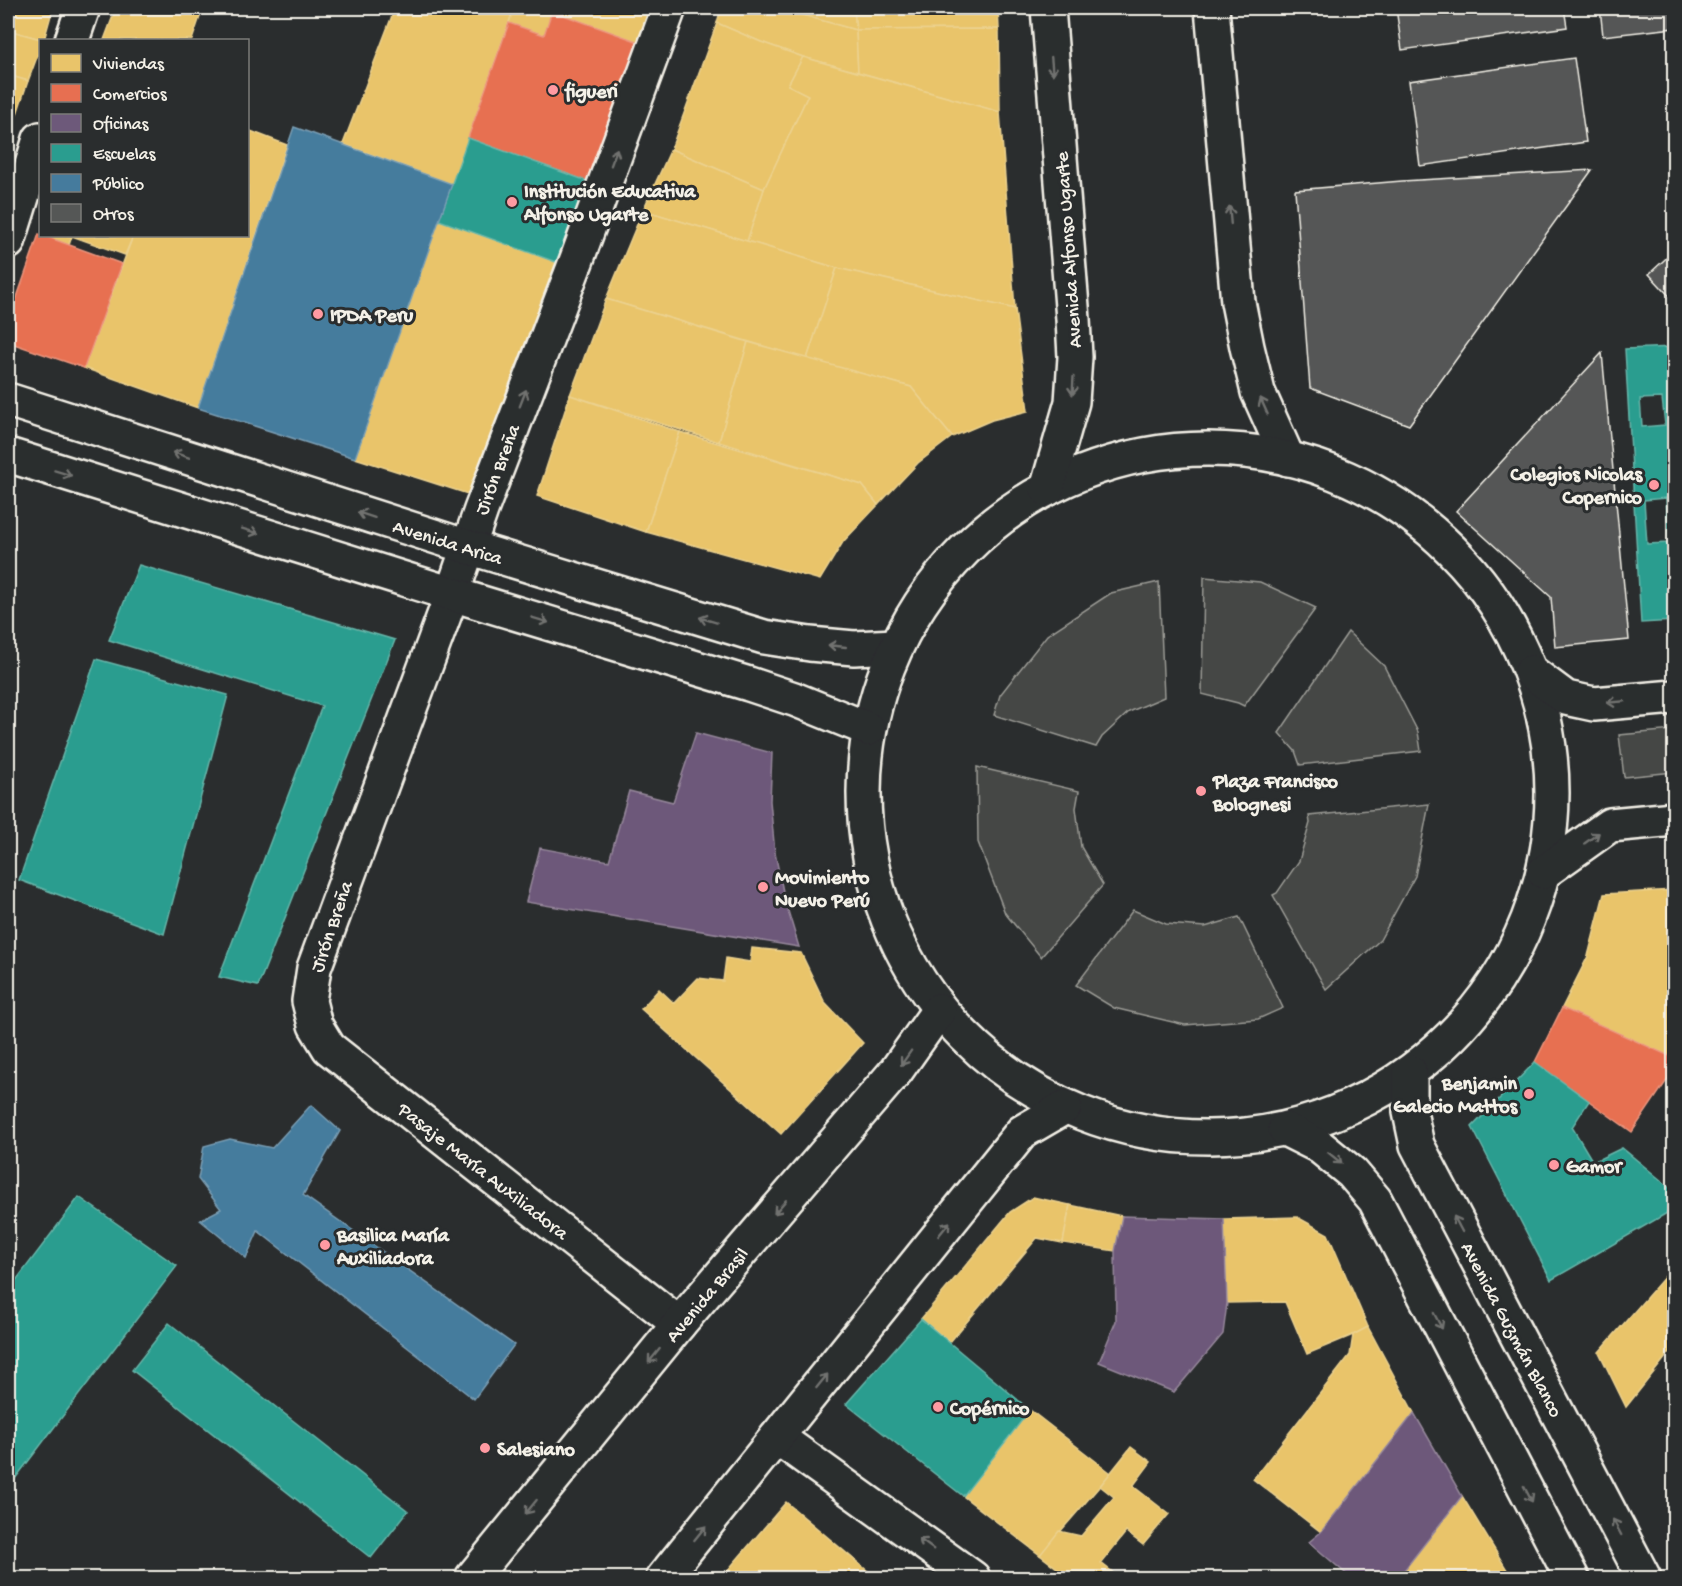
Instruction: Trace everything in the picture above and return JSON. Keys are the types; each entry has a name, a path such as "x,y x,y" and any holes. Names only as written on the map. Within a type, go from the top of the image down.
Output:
{"main road":[{"path":"72,39 83,8"},
{"name":"Jirón Breña","path":"309,1001 314,968 669,8"},
{"name":"Avenida Alfonso Ugarte","path":"1047,489 1072,402 1075,357 1048,8"},
{"path":"1212,8 1238,302 1246,347 1258,392 1288,459"},
{"path":"8,242 39,142"},
{"name":"Avenida Arica","path":"8,400 468,548 764,637 854,648 896,646"},
{"path":"1187,451 1232,451 1288,459 1334,473 1376,493 1415,518 1452,550 1484,587 1511,628 1531,672 1546,721 1553,771 1552,822 1544,872 1530,919 1503,972 1481,1004 1448,1041 1410,1072 1365,1099 1333,1113 1285,1129 1229,1136 1173,1136 1118,1125 1065,1107 1022,1084 978,1050 939,1010 911,969 888,925 873,877 864,829 863,760 868,729 879,686 896,646 924,597 959,555 1000,518 1047,489 1098,467 1142,456 1187,451"},
{"path":"8,455 749,684 794,699 868,729"},
{"path":"1531,672 1566,698 1594,704 1674,697"},
{"path":"1544,872 1610,825 1674,819"},
{"name":"Pasaje María Auxiliadora","path":"309,1001 315,1026 329,1048 680,1324"},
{"name":"Avenida Brasil","path":"472,1578 680,1324 896,1071 939,1010"},
{"name":"Avenida Guzmán Blanco","path":"1410,1072 1410,1112 1417,1145 1644,1578"},
{"path":"663,1578 1022,1132 1065,1107"},
{"path":"1285,1129 1319,1146 1353,1173 1375,1200 1572,1578"},
{"path":"777,1437 974,1578"}],"shaded area":[{"path":"1204,577 1260,582 1316,608 1244,706 1202,694"},
{"path":"1159,582 1164,697 1129,712 1102,737 1096,747 994,715 1000,695 1047,635 1111,593"},
{"path":"1348,632 1384,666 1418,732 1421,751 1300,765 1295,751 1279,733"},
{"path":"1674,730 1674,772 1624,777 1619,735"},
{"path":"977,767 1079,791 1076,808 1081,847 1103,885 1041,957 1005,913 978,842"},
{"path":"1429,804 1415,876 1380,940 1326,989 1273,895 1277,893 1299,861 1310,823 1309,816"},
{"path":"1133,910 1166,924 1205,927 1239,917 1283,1008 1258,1019 1185,1025 1114,1008 1076,985"}],"building: Viviendas":[{"path":"8,8 53,8 44,39 8,30"},
{"path":"116,8 203,8 192,39 104,39"},
{"path":"395,8 514,8 452,184 343,144"},
{"path":"514,8 554,8 544,35 509,23"},
{"path":"554,8 651,8 639,42 552,11"},
{"path":"721,8 785,8 856,30 858,72 803,57 717,23"},
{"path":"785,8 854,8 856,30 792,12"},
{"path":"854,8 998,8 999,29 856,30"},
{"path":"717,23 803,57 788,85 808,95 764,189 671,149"},
{"path":"999,29 1000,112 858,72 856,30"},
{"path":"8,30 40,39 39,52 28,81 8,75"},
{"path":"803,57 1000,112 1015,309 837,268 747,241 764,189 808,95 788,85"},
{"path":"8,75 28,81 13,126 8,125"},
{"path":"249,130 287,145 198,408 84,368 133,237 249,237"},
{"path":"671,149 764,189 747,241 643,210"},
{"path":"643,210 837,268 807,359 606,299"},
{"path":"439,220 556,262 468,494 355,458"},
{"path":"47,237 72,237 69,245"},
{"path":"75,237 133,237 125,255"},
{"path":"837,268 1015,309 1028,411 992,420 952,437 911,387 807,359"},
{"path":"606,299 748,342 719,442 570,395"},
{"path":"748,342 911,387 952,437 918,463 878,505 862,485 719,442"},
{"path":"570,395 680,432 646,532 537,496"},
{"path":"680,432 862,485 878,505 843,542 820,580 646,532"},
{"path":"1674,890 1674,1058 1562,1008 1588,956 1604,894"},
{"path":"752,948 801,953 825,1003 863,1043 781,1134 641,1009 659,989 674,1003 698,978 723,981 726,958 750,962"},
{"path":"1033,1197 1070,1205 1063,1243 1037,1238 950,1342 921,1319 1010,1212"},
{"path":"1070,1205 1122,1216 1115,1251 1063,1243"},
{"path":"1297,1217 1328,1234 1368,1327 1307,1354 1285,1302 1227,1303 1224,1219"},
{"path":"1674,1266 1674,1347 1626,1407 1599,1352"},
{"path":"1368,1327 1414,1413 1321,1532 1253,1479 1350,1355 1353,1335"},
{"path":"1030,1410 1111,1473 1040,1555 963,1496"},
{"path":"1131,1447 1151,1462 1133,1486 1169,1514 1143,1545 1126,1532 1101,1563 1120,1578 1070,1578 1040,1555 1059,1531 1081,1536 1114,1497 1100,1486"},
{"path":"1462,1496 1512,1578 1398,1578"},
{"path":"786,1502 876,1578 721,1578"}],"building: Comercios":[{"name":"figueri","path":"552,11 639,42 587,181 468,138 509,23 544,35"},
{"path":"39,234 39,237 47,237 122,264 84,368 8,342 8,323"},
{"path":"1562,1008 1674,1058 1674,1070 1632,1132 1535,1062"}],"building: Oficinas":[{"path":"696,733 772,753 770,801 775,853 785,901 799,947 526,902 540,848 609,861 629,791 673,802"},
{"path":"1122,1216 1224,1219 1227,1303 1223,1334 1174,1392 1099,1362 1116,1321 1115,1251"},
{"path":"1414,1413 1462,1496 1398,1578 1351,1578 1309,1542 1321,1532"}],"building: Escuelas":[{"name":"Institución Educativa Alfonso Ugarte","path":"468,138 587,181 556,262 439,220"},
{"name":"Colegios Nicolas Copernico","path":"1674,347 1674,621 1641,623 1625,349","holes":["1662,398 1665,425 1642,427 1640,399","1666,498 1669,543 1647,544 1644,500"]},
{"path":"139,565 395,640 258,986 219,977 322,706 109,640"},
{"path":"96,659 228,695 164,934 19,880"},
{"path":"1535,1062 1589,1101 1572,1127 1593,1162 1622,1148 1674,1191 1674,1209 1551,1280 1472,1127"},
{"path":"79,1197 177,1266 8,1488 8,1291"},
{"name":"Copérnico","path":"921,1319 1030,1410 963,1496 846,1404"},
{"path":"169,1323 408,1511 371,1558 132,1370"}],"building: Público":[{"name":"IPDA Peru","path":"294,127 452,184 355,458 198,408"},
{"name":"Basilica María Auxiliadora","path":"311,1105 340,1131 303,1195 514,1345 474,1399 258,1231 246,1258 200,1220 221,1209 198,1179 204,1146 230,1139 272,1148"}],"building: Otros":[{"path":"1396,8 1564,8 1567,27 1402,50"},
{"path":"1600,8 1674,8 1674,28 1603,36"},
{"path":"1574,58 1586,142 1420,166 1409,81"},
{"path":"1592,170 1409,425 1310,388 1295,190"},
{"path":"1674,251 1674,301 1649,274"},
{"path":"1602,353 1629,640 1555,647 1551,597 1456,511"}],"place":[{"name":"figueri","path":"553,90"},
{"name":"Institución Educativa Alfonso Ugarte","path":"512,202"},
{"name":"IPDA Peru","path":"318,314"},
{"name":"Colegios Nicolas Copernico","path":"1654,485"},
{"name":"Plaza Francisco Bolognesi","path":"1201,791"},
{"name":"Movimiento Nuevo Perú","path":"763,887"},
{"name":"Benjamin Galecio Mattos","path":"1529,1094"},
{"name":"Gamor","path":"1554,1165"},
{"name":"Basilica María Auxiliadora","path":"325,1245"},
{"name":"Copérnico","path":"938,1407"},
{"name":"Salesiano","path":"485,1448"}]}
